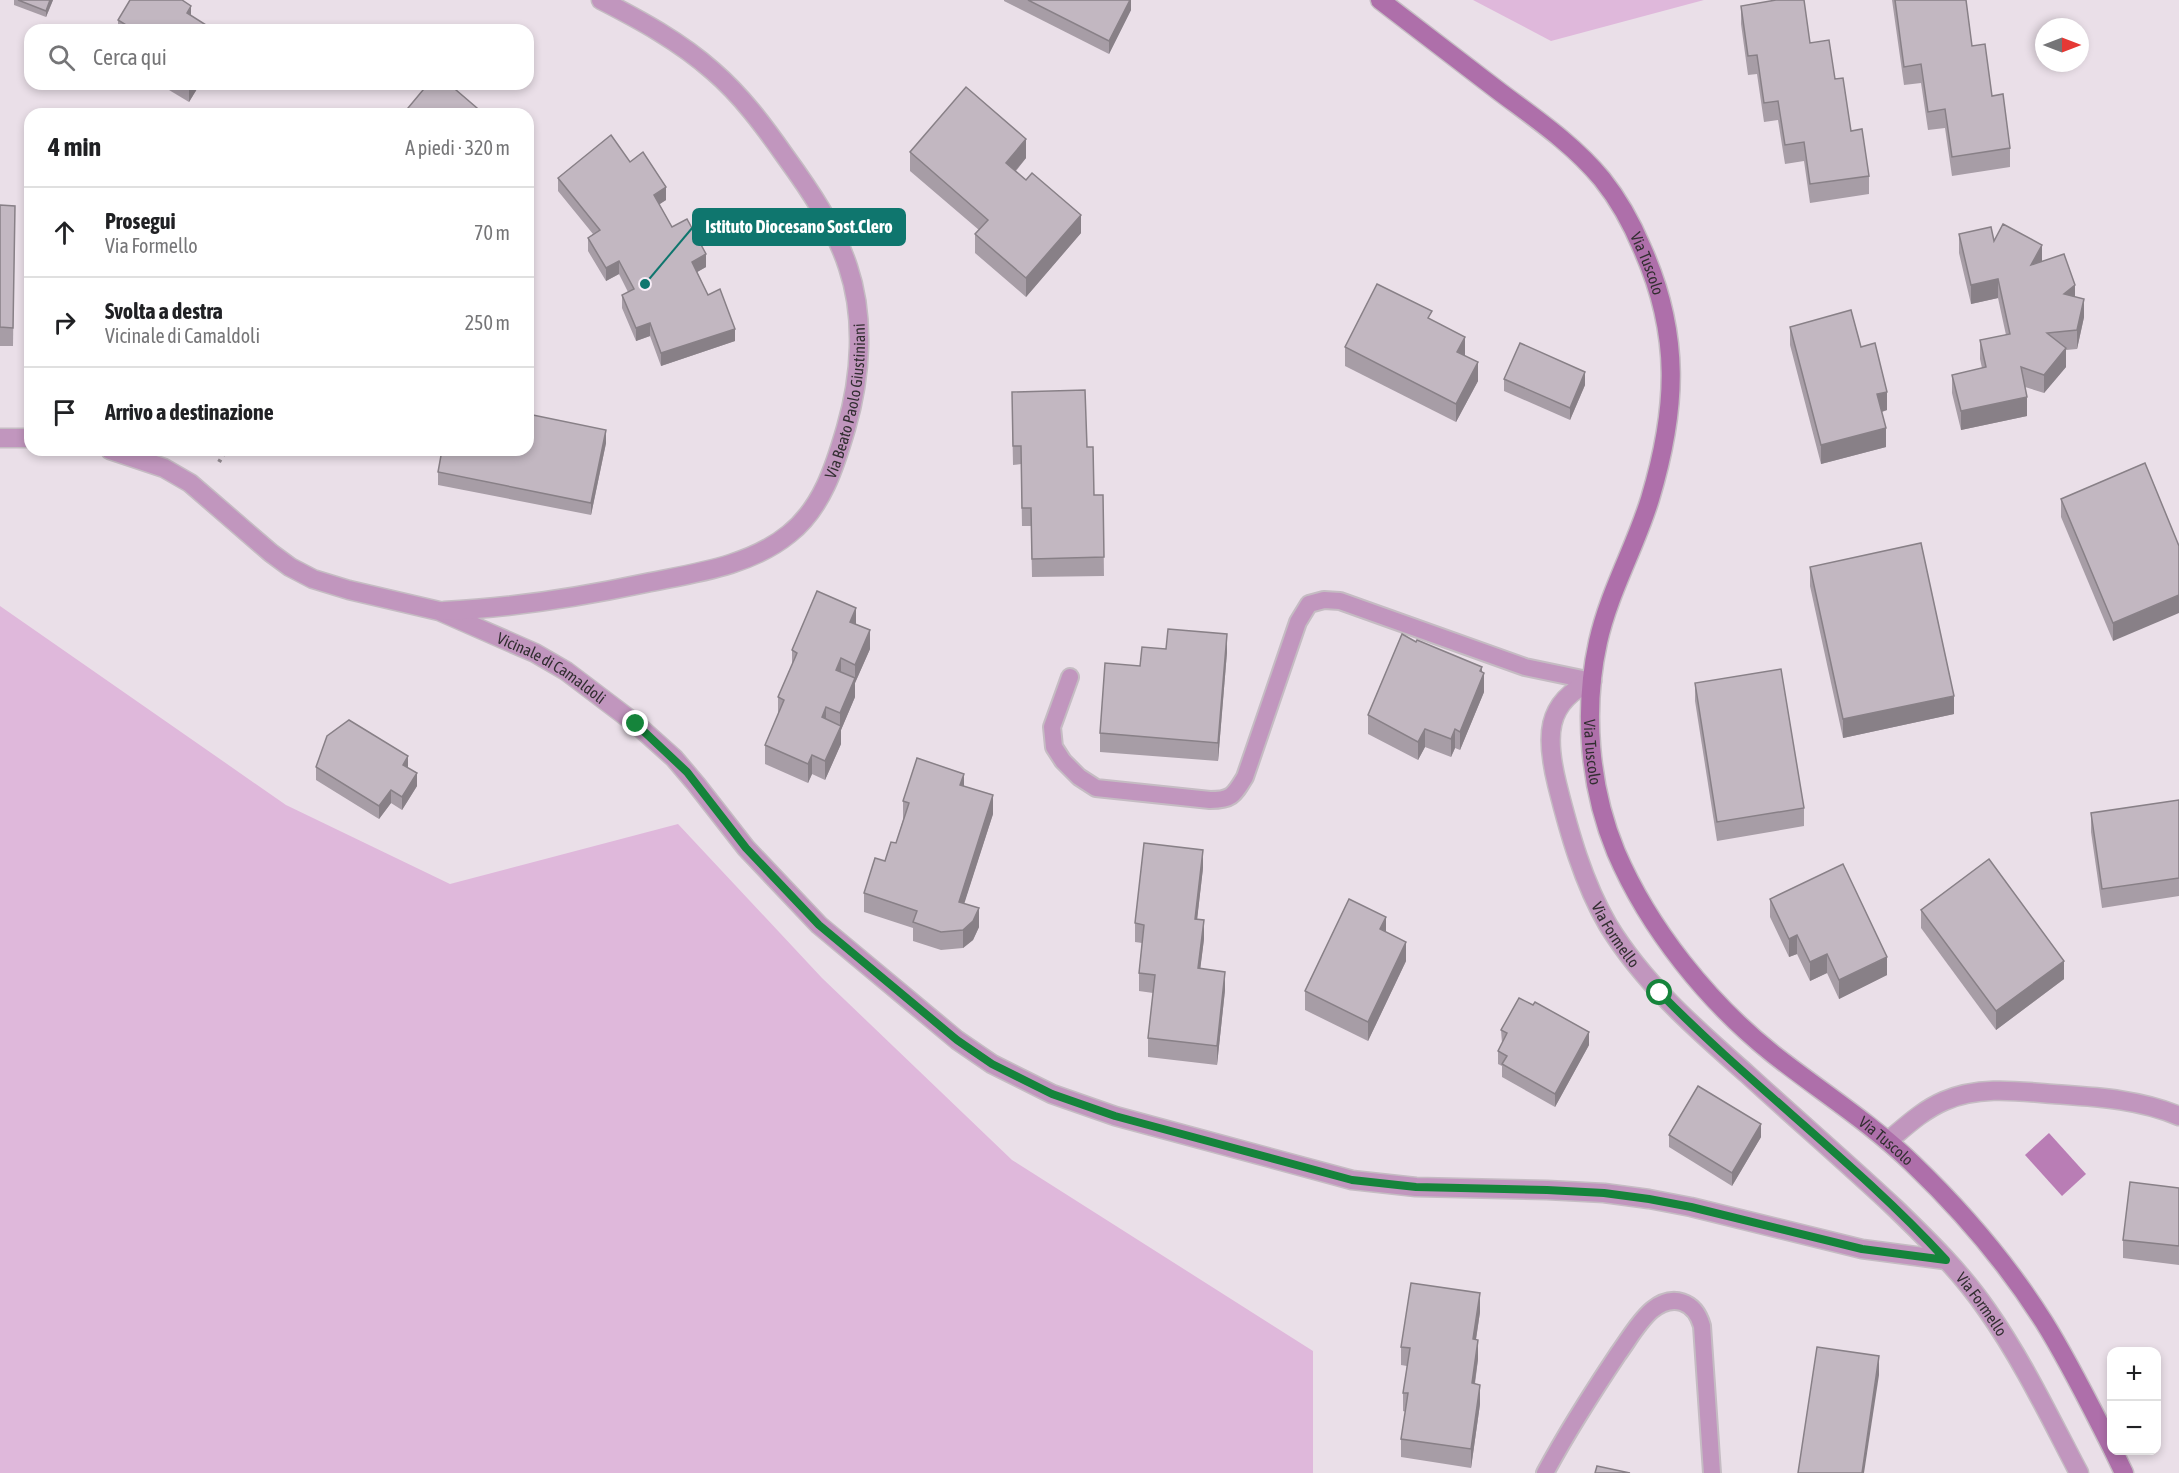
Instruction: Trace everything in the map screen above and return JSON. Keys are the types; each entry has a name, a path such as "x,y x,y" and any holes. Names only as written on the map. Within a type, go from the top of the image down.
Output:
{"street":[{"name":"Via Beato Paolo Giustiniani","path":"439,611 477,609 594,593 688,575 750,556 779,542 800,525 809,514 829,478 848,420 859,356 856,297 848,266 816,203 773,139 727,83 672,40 601,0"},
{"name":"Via Tuscolo","path":"1380,0 1559,136 1597,174 1619,204 1638,239 1660,294 1672,356 1672,384 1665,438 1651,498 1605,616 1592,681 1590,724 1598,791 1616,852 1664,938 1686,967 1721,1005 1759,1041 1888,1141 1948,1199 1992,1251 2042,1319 2107,1439"},
{"path":"0,438 24,438"},
{"name":"Vicinale di Camaldoli","path":"129,456 164,468 190,483 271,553 290,567 313,579 329,586 439,611 554,663 636,724 687,772 746,848 819,925 957,1040 992,1064 1052,1094 1115,1116 1352,1180 1416,1187 1604,1193 1649,1199 1691,1207 1862,1249 1946,1260"},
{"name":"Via Formello","path":"1592,681 1566,696 1556,712 1551,729 1550,748 1576,851 1599,909 1609,926 1648,979 1678,1012 1857,1173 1946,1260 1982,1302 2015,1352 2079,1473"},
{"path":"1888,1141 1922,1113 1945,1100 1998,1090 2117,1099 2164,1110 2179,1116"},
{"name":"Via Tuscolo","path":"2115,1455 2124,1473"}],"lane":[{"path":"1070,677 1052,728 1054,747 1063,761 1079,777 1096,788 1210,800 1225,800 1236,793 1245,777 1298,622 1309,604 1324,600 1340,601 1525,667 1592,681"},
{"path":"1545,1473 1587,1400 1640,1322 1658,1306 1674,1301 1684,1302 1693,1307 1702,1326 1712,1473"}],"path":[{"path":"219,462 222,456"}],"shaded area":[{"path":"1473,0 1704,0 1551,41"},
{"path":"0,606 286,805 450,884 678,824 822,978 1012,1160 1313,1351 1313,1473 0,1473"},
{"path":"2049,1133 2086,1174 2062,1196 2025,1155"}],"building":[{"path":"18,0 50,0 46,11"},
{"path":"130,0 182,0 191,6 187,13 204,24 124,24 118,20"},
{"path":"1028,0 1130,0 1109,41"},
{"path":"1776,0 1804,0 1810,43 1829,40 1835,79 1843,78 1851,131 1862,129 1869,176 1810,184 1804,142 1785,145 1778,101 1764,103 1757,55 1748,56 1741,6"},
{"path":"1895,0 1966,0 1972,46 1985,44 1992,96 2003,94 2010,148 1952,157 1945,109 1928,112 1921,64 1904,67"},
{"path":"966,87 1026,139 1006,163 1026,180 1032,173 1081,215 1026,278 975,234 988,220 910,152"},
{"path":"423,90 456,90 477,108 408,108"},
{"path":"611,135 630,162 643,152 666,187 654,195 672,227 687,219 706,254 692,262 708,295 720,289 735,329 661,353 650,323 636,328 622,295 634,289 619,261 606,268 588,238 600,230 558,178"},
{"path":"0,205 15,206 13,328 0,327"},
{"path":"2003,224 2042,245 2031,265 2064,254 2075,285 2064,294 2084,299 2077,330 2047,333 2066,348 2044,375 2021,367 2027,397 1961,411 1952,375 1986,367 1980,340 2010,334 1998,279 1971,285 1959,234 1991,227 1994,241"},
{"path":"1377,284 1432,311 1428,318 1465,337 1457,352 1478,362 1456,404 1345,347"},
{"path":"1851,310 1861,347 1875,343 1887,392 1877,394 1886,428 1821,445 1790,327"},
{"path":"1520,343 1585,372 1570,408 1504,379"},
{"path":"1085,390 1087,447 1093,447 1094,495 1103,495 1104,557 1032,559 1031,508 1022,508 1021,446 1013,446 1012,392"},
{"path":"534,415 606,430 591,503 438,472 441,456 534,456"},
{"path":"2145,463 2179,546 2179,595 2113,623 2061,499"},
{"path":"1921,543 1954,696 1843,719 1810,567"},
{"path":"817,591 856,608 850,622 870,630 855,665 841,658 836,670 855,678 840,713 826,707 822,717 841,726 825,761 812,755 808,764 765,745 784,700 778,697 797,653 792,650"},
{"path":"1168,629 1227,634 1218,743 1100,733 1105,663 1140,666 1142,647 1166,649"},
{"path":"1402,634 1416,642 1417,640 1482,667 1480,671 1484,673 1460,732 1455,729 1451,739 1425,729 1418,742 1368,715"},
{"path":"1781,669 1804,808 1717,822 1695,683"},
{"path":"349,720 408,756 403,765 417,773 402,797 391,790 379,806 316,767 327,736"},
{"path":"917,758 964,774 960,785 993,795 959,902 979,908 973,921 963,930 941,932 913,922 917,911 864,893 875,858 885,861 891,842 896,843 909,803 903,801"},
{"path":"2179,800 2179,878 2102,889 2091,813"},
{"path":"1144,843 1203,850 1195,919 1204,920 1198,968 1225,972 1217,1046 1148,1038 1155,975 1139,973 1144,925 1135,923"},
{"path":"1989,859 2064,961 1996,1011 1921,910"},
{"path":"1843,864 1887,957 1839,980 1827,954 1810,962 1797,935 1789,939 1770,899"},
{"path":"1349,899 1386,917 1380,929 1406,942 1368,1022 1305,991"},
{"path":"1519,998 1533,1005 1535,1002 1589,1032 1555,1094 1502,1064 1507,1056 1498,1051 1507,1033 1501,1030"},
{"path":"1698,1086 1761,1124 1732,1173 1669,1135"},
{"path":"2130,1182 2179,1188 2179,1246 2123,1240"},
{"path":"1411,1283 1480,1293 1473,1339 1478,1340 1472,1383 1480,1385 1471,1449 1401,1439 1408,1393 1403,1393 1410,1348 1401,1347"},
{"path":"1817,1347 1879,1356 1862,1473 1798,1473"},
{"path":"1597,1466 1630,1473 1595,1473"}],"place":[{"name":"Istituto Diocesano Sost.Clero","path":"645,284"}],"route":[{"path":"636,724 687,772 746,848 819,925 935,1023 973,1052 1018,1078 1052,1094 1115,1116 1352,1180 1416,1187 1604,1193 1649,1199 1691,1207 1862,1249 1946,1260 1857,1173 1698,1031 1660,993"}]}
